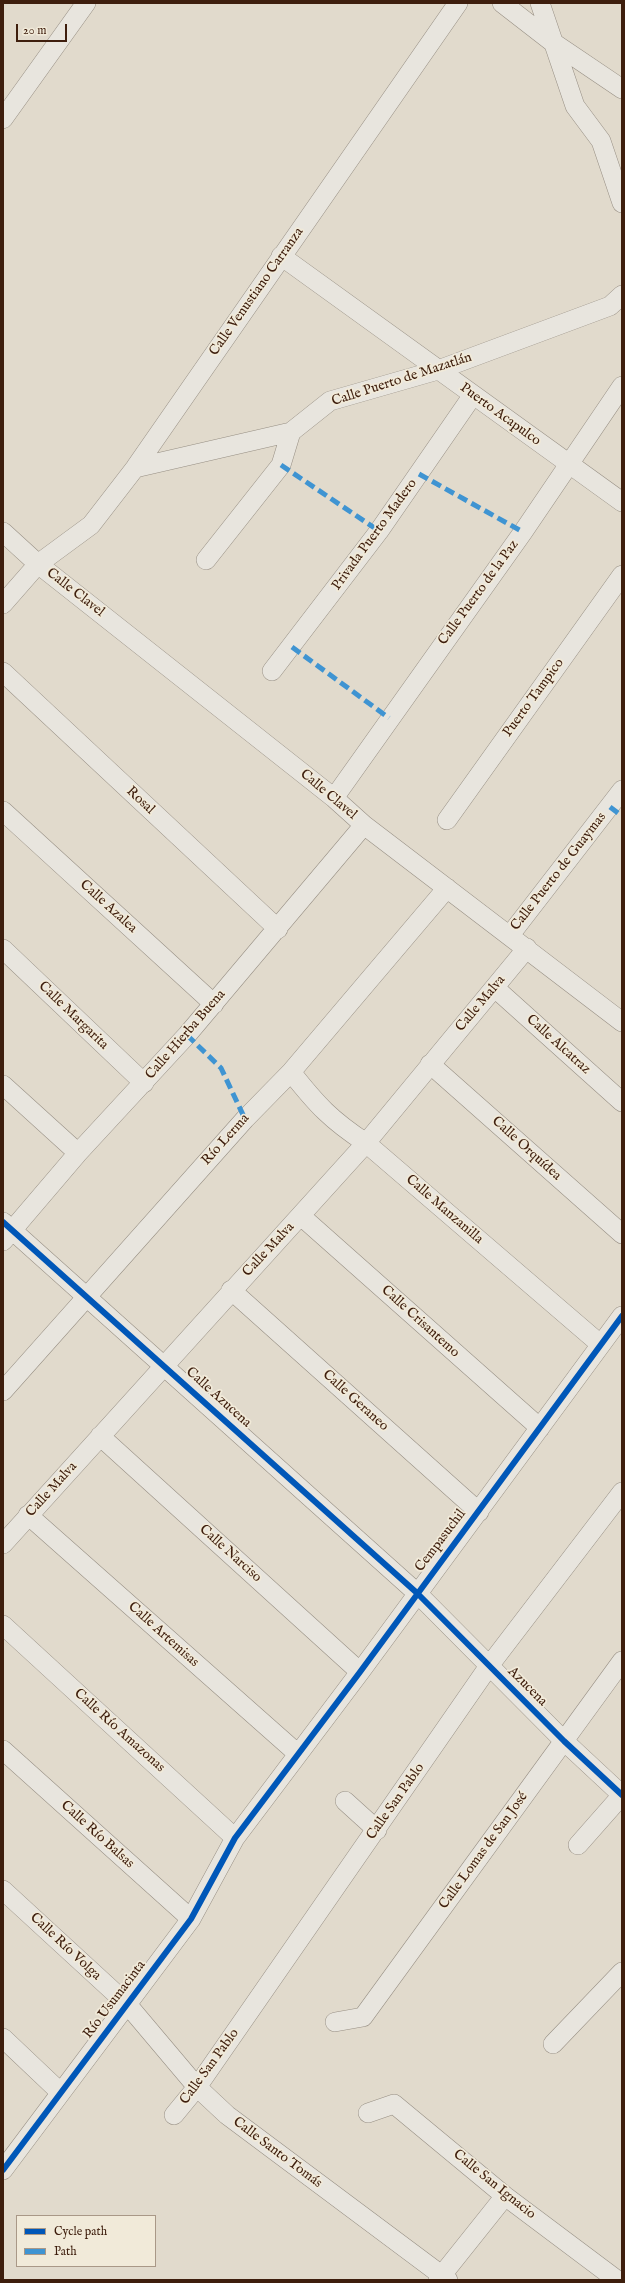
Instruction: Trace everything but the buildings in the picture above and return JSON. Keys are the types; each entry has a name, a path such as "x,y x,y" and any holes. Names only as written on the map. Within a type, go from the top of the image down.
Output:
{"street":[{"path":"3,119 86,3"},
{"name":"Calle Venustiano Carranza","path":"3,604 38,564 91,525 135,468 458,3"},
{"path":"502,3 551,41 622,89"},
{"path":"540,3 551,41 575,106 601,141 622,203"},
{"name":"Puerto Acapulco","path":"282,256 622,502"},
{"name":"Calle Puerto de Mazatlán","path":"135,468 291,432 330,402 438,370 610,306 622,295"},
{"name":"Calle Puerto de la Paz","path":"334,798 569,464 622,386"},
{"name":"Privada Puerto Madero","path":"272,671 379,531 473,395"},
{"path":"206,560 281,465 291,432"},
{"name":"Calle Clavel","path":"3,532 38,564 334,798 364,825 622,1022"},
{"name":"Puerto Tampico","path":"447,820 622,575"},
{"name":"Rosal","path":"3,672 278,929"},
{"name":"Calle Puerto de Guaymas","path":"510,935 622,790"},
{"name":"Calle Azalea","path":"3,811 214,1004"},
{"name":"Calle Hierba Buena","path":"6,1232 144,1084 278,929 364,825"},
{"name":"Río Lerma","path":"3,1391 85,1297 245,1119 291,1072 447,888"},
{"name":"Calle Malva","path":"3,1544 100,1436 165,1367 231,1290 301,1216 366,1143 527,948"},
{"name":"Calle Margarita","path":"3,949 144,1084"},
{"name":"Calle Alcatraz","path":"495,988 622,1102"},
{"name":"Calle Orquídea","path":"430,1064 622,1234"},
{"name":"Calle Manzanilla","path":"291,1072 318,1106 336,1123 366,1143 600,1344"},
{"path":"3,1085 78,1154"},
{"name":"Calle Crisantemo","path":"301,1216 540,1428"},
{"name":"Calle Azucena","path":"6,1232 85,1297 165,1367 417,1593"},
{"name":"Calle Geraneo","path":"231,1290 479,1512"},
{"name":"Cempasuchil","path":"235,1838 479,1512 600,1344 621,1318"},
{"name":"Calle Narciso","path":"100,1436 360,1672"},
{"name":"Calle San Pablo","path":"174,2115 197,2087 377,1830 489,1666 622,1492"},
{"name":"Calle Artemisas","path":"28,1515 298,1754"},
{"name":"Azucena","path":"417,1593 564,1740 622,1795"},
{"name":"Calle Río Amazonas","path":"3,1625 235,1838"},
{"name":"Calle Lomas de San José","path":"335,2022 363,2017 622,1662"},
{"name":"Calle Río Balsas","path":"3,1750 191,1919"},
{"path":"578,1845 622,1795"},
{"path":"345,1801 377,1830"},
{"name":"Río Usumacinta","path":"4,2163 60,2092 191,1919 235,1838"},
{"name":"Calle Río Volga","path":"3,1890 127,2004"},
{"path":"553,2044 622,1972"},
{"name":"Calle Santo Tomás","path":"127,2004 197,2087 227,2115 443,2278"},
{"path":"3,2038 60,2092"},
{"name":"Calle San Ignacio","path":"368,2113 394,2104 505,2196 617,2280"},
{"path":"443,2278 505,2196"}],"marked path":[{"path":"281,465 379,531"},
{"path":"419,474 523,532"},
{"path":"292,647 389,718"},
{"path":"610,807 622,816"},
{"path":"187,1035 221,1068 245,1119"}],"cycle path":[{"path":"3,1222 417,1593 564,1741 622,1795"},
{"path":"3,2170 191,1919 235,1838 360,1672 622,1316"}]}
